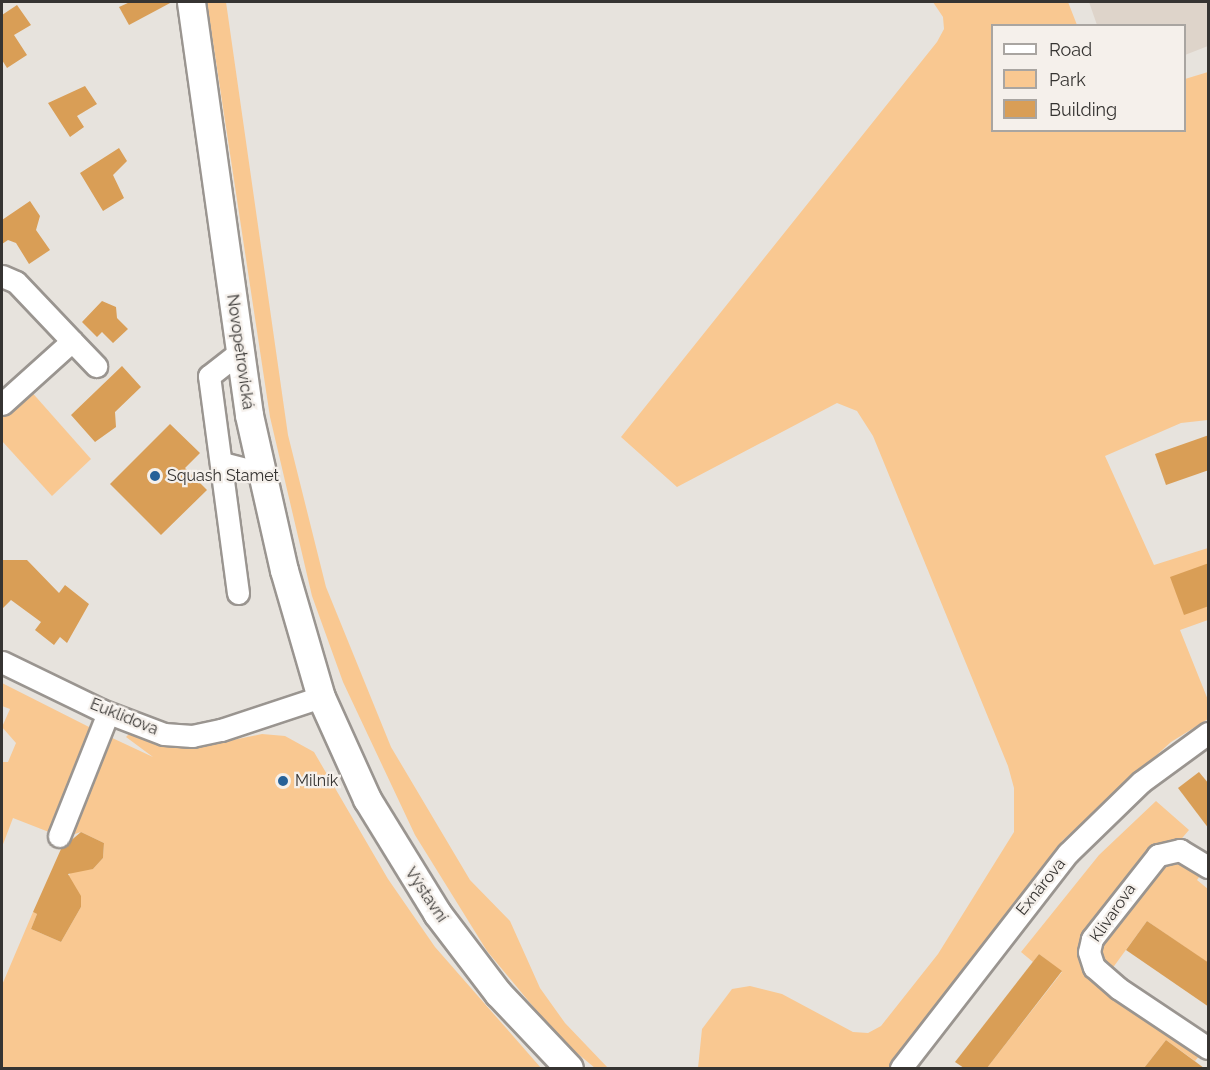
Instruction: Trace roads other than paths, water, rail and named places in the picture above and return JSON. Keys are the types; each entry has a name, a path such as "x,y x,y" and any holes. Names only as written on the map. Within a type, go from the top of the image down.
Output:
{"main road":[{"name":"Novopetrovická","path":"191,2 240,352 261,474 321,697"},
{"name":"Výstavní","path":"321,697 367,799 437,913 498,993 569,1068"}],"street":[{"path":"2,276 16,282 96,366"},
{"path":"2,404 72,340"},
{"path":"238,593 209,376 240,352"},
{"path":"222,463 261,474"},
{"name":"Euklidova","path":"2,662 108,712 164,734 192,736 321,697"},
{"path":"59,836 108,712"},
{"name":"Exnárova","path":"901,1068 1068,853 1133,789 1209,733"},
{"name":"Klivarova","path":"1209,867 1179,850 1158,855 1092,939 1089,952 1094,967 1118,988 1209,1048"}],"place":[{"name":"Squash Stamet","path":"155,476"},
{"name":"Milník","path":"283,781"}]}
